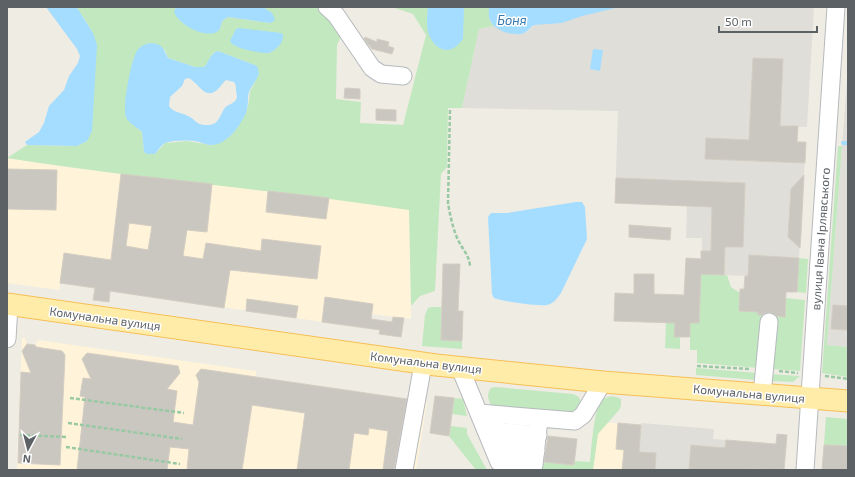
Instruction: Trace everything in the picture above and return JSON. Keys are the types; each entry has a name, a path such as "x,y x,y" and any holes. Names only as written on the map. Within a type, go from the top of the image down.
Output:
{"main road":[{"name":"Комунальна вулиця","path":"8,304 423,364 603,382 848,401"}],"street":[{"path":"327,7 336,15 372,68 381,74 403,76"},
{"name":"вулиця Івана Ірлявського","path":"805,470 836,7"},
{"path":"7,339 8,304"},
{"path":"762,395 769,322"},
{"path":"404,470 423,364"},
{"path":"460,368 498,460 501,462 531,466 535,464 538,435"},
{"path":"486,430 538,435 578,419 583,415 603,382"},
{"path":"479,413 538,435"}],"path":[{"path":"450,110 448,203 455,233 467,252 470,259 470,266"},
{"path":"70,398 184,413"},
{"path":"68,424 182,439"},
{"path":"20,435 67,437"},
{"path":"66,447 180,464"}],"shaded area":[{"path":"620,7 814,7 807,127 780,126 779,141 806,142 799,258 749,255 748,276 701,274 702,238 686,238 687,206 615,203 618,111 462,108 479,29 494,26 514,34 520,34 527,32 534,25"},
{"path":"848,67 848,347 827,345"},
{"path":"7,158 73,168 329,198 410,210 411,319 372,314 370,329 60,283 59,290 7,283"},
{"path":"22,338 25,338 27,344 35,345 38,340 256,371 256,377 427,402 416,470 17,470"},
{"path":"599,422 641,425 637,470 593,470"},
{"path":"641,423 714,429 713,439 775,444 774,462 785,463 784,470 637,470"}],"green space":[{"path":"75,7 176,7 175,9 178,17 187,26 199,29 220,29 222,21 228,17 270,23 272,13 263,7 322,7 343,33 337,45 336,99 361,102 360,123 403,125 426,35 413,14 392,7 428,7 428,25 431,37 437,46 443,49 463,35 462,29 464,7 489,7 490,21 494,26 479,29 462,108 448,108 447,167 441,174 435,291 420,296 411,306 409,210 7,158 27,145 77,146 87,141 93,33","holes":["150,43 165,50 168,58 195,67 204,67 213,53 218,51 257,66 255,82 250,91 248,107 235,130 229,137 219,143 211,145 187,141 165,143 155,154 147,154 144,152 142,132 126,117 140,47"]},
{"path":"838,146 842,146 827,345 848,347 848,377 822,373"},
{"path":"799,258 808,259 806,293 797,292"},
{"path":"701,274 727,275 731,287 740,293 739,311 758,312 758,315 763,315 759,368 697,363 697,350 690,350 690,323 699,323"},
{"path":"786,298 805,300 800,371 771,369 775,316 785,316"},
{"path":"441,307 441,340 462,341 462,349 422,346 425,315 428,308"},
{"path":"666,322 675,323 674,337 680,337 680,349 665,348"},
{"path":"696,368 758,373 757,380 696,375"},
{"path":"770,374 800,376 793,382 770,381"},
{"path":"495,387 573,394 579,397 580,404 574,414 492,406 489,402 488,395 489,390"},
{"path":"612,396 621,399 621,406 598,434 593,470 538,470 545,462 574,465 575,461 590,462 596,412 603,399"},
{"path":"454,398 463,399 467,416 452,414"},
{"path":"826,417 848,419 848,446 824,445"},
{"path":"451,426 467,428 467,434 487,470 476,470 449,436"}],"water":[{"path":"46,7 75,7 78,9 93,33 97,45 92,131 87,141 77,146 27,145 25,142 39,132 44,123 49,106 64,90 69,76 78,63 80,56 77,49"},
{"path":"176,7 263,7 272,13 275,19 270,23 228,17 222,21 220,29 217,32 206,33 199,32 186,26 174,12"},
{"path":"428,7 464,7 463,39 454,48 446,50 439,48 431,39 427,25"},
{"name":"Боня","path":"489,7 620,7 582,16 562,23 534,25 520,34 510,34 500,30 492,24 489,17"},
{"path":"239,28 281,33 283,38 279,46 269,53 247,50 232,44 230,41 236,29"},
{"path":"150,43 164,49 168,58 195,67 204,67 212,55 218,51 257,66 259,73 249,92 246,113 237,129 228,138 222,142 211,145 191,141 173,141 165,143 155,154 147,154 144,152 142,132 127,119 125,104 132,64 137,51","holes":["188,78 201,89 208,93 212,93 217,90 226,80 234,82 236,87 236,99 233,103 225,107 214,124 204,125 198,123 190,117 173,110 169,106 170,97 182,86 185,79"]},
{"path":"593,49 603,50 600,71 590,69"},
{"path":"582,202 585,207 587,239 561,293 556,299 550,304 546,305 531,305 494,298 492,294 488,217 491,213 507,213"}],"building":[{"path":"365,37 377,42 377,39 389,42 388,46 394,48 392,54 372,49 364,39"},
{"path":"753,58 783,59 780,126 798,126 797,142 806,142 805,163 705,159 706,138 749,140"},
{"path":"345,88 360,89 360,99 344,98"},
{"path":"376,109 396,110 396,121 376,120"},
{"path":"7,169 57,170 56,210 7,209"},
{"path":"121,174 212,184 207,232 187,230 183,256 203,259 206,243 261,251 262,239 321,246 317,279 230,270 224,308 110,291 109,302 93,300 95,288 60,283 64,253 111,260","holes":["129,223 152,226 148,250 126,246"]},
{"path":"804,175 800,248 788,237 791,189"},
{"path":"616,178 745,183 743,247 725,247 724,275 701,274 699,323 690,323 690,337 674,337 675,323 614,321 615,293 634,294 634,274 654,274 654,294 684,295 686,258 701,259 701,251 711,251 712,207 615,203"},
{"path":"268,191 329,198 326,219 266,212"},
{"path":"629,225 671,228 670,240 629,237"},
{"path":"749,255 799,258 797,292 786,292 785,317 777,316 770,312 758,315 758,312 739,311 740,289 744,289 745,276 748,276"},
{"path":"443,264 460,264 458,311 463,311 462,341 441,340"},
{"path":"325,297 373,304 371,319 392,322 393,317 404,318 401,337 379,334 380,330 322,322"},
{"path":"247,299 298,306 296,318 246,311"},
{"path":"833,305 848,306 848,330 831,329"},
{"path":"27,344 62,351 65,355 60,465 18,463 21,372 31,373 22,351"},
{"path":"87,353 178,366 180,373 167,389 177,391 173,422 193,425 199,382 196,375 201,369 407,399 394,470 383,470 388,431 369,428 368,435 354,433 349,470 297,470 305,413 252,405 242,470 187,470 189,449 170,447 167,470 77,470 85,397 80,396 83,378 91,379 82,359"},
{"path":"435,396 454,398 449,436 430,433"},
{"path":"618,423 641,425 639,452 656,453 655,470 622,470 624,450 616,449"},
{"path":"777,434 787,435 784,470 689,470 691,445 725,448 726,440 776,444"},
{"path":"548,436 577,439 574,465 544,462"},
{"path":"824,445 848,446 848,470 822,470"}],"waterway":[{"path":"843,143 848,143"}]}
